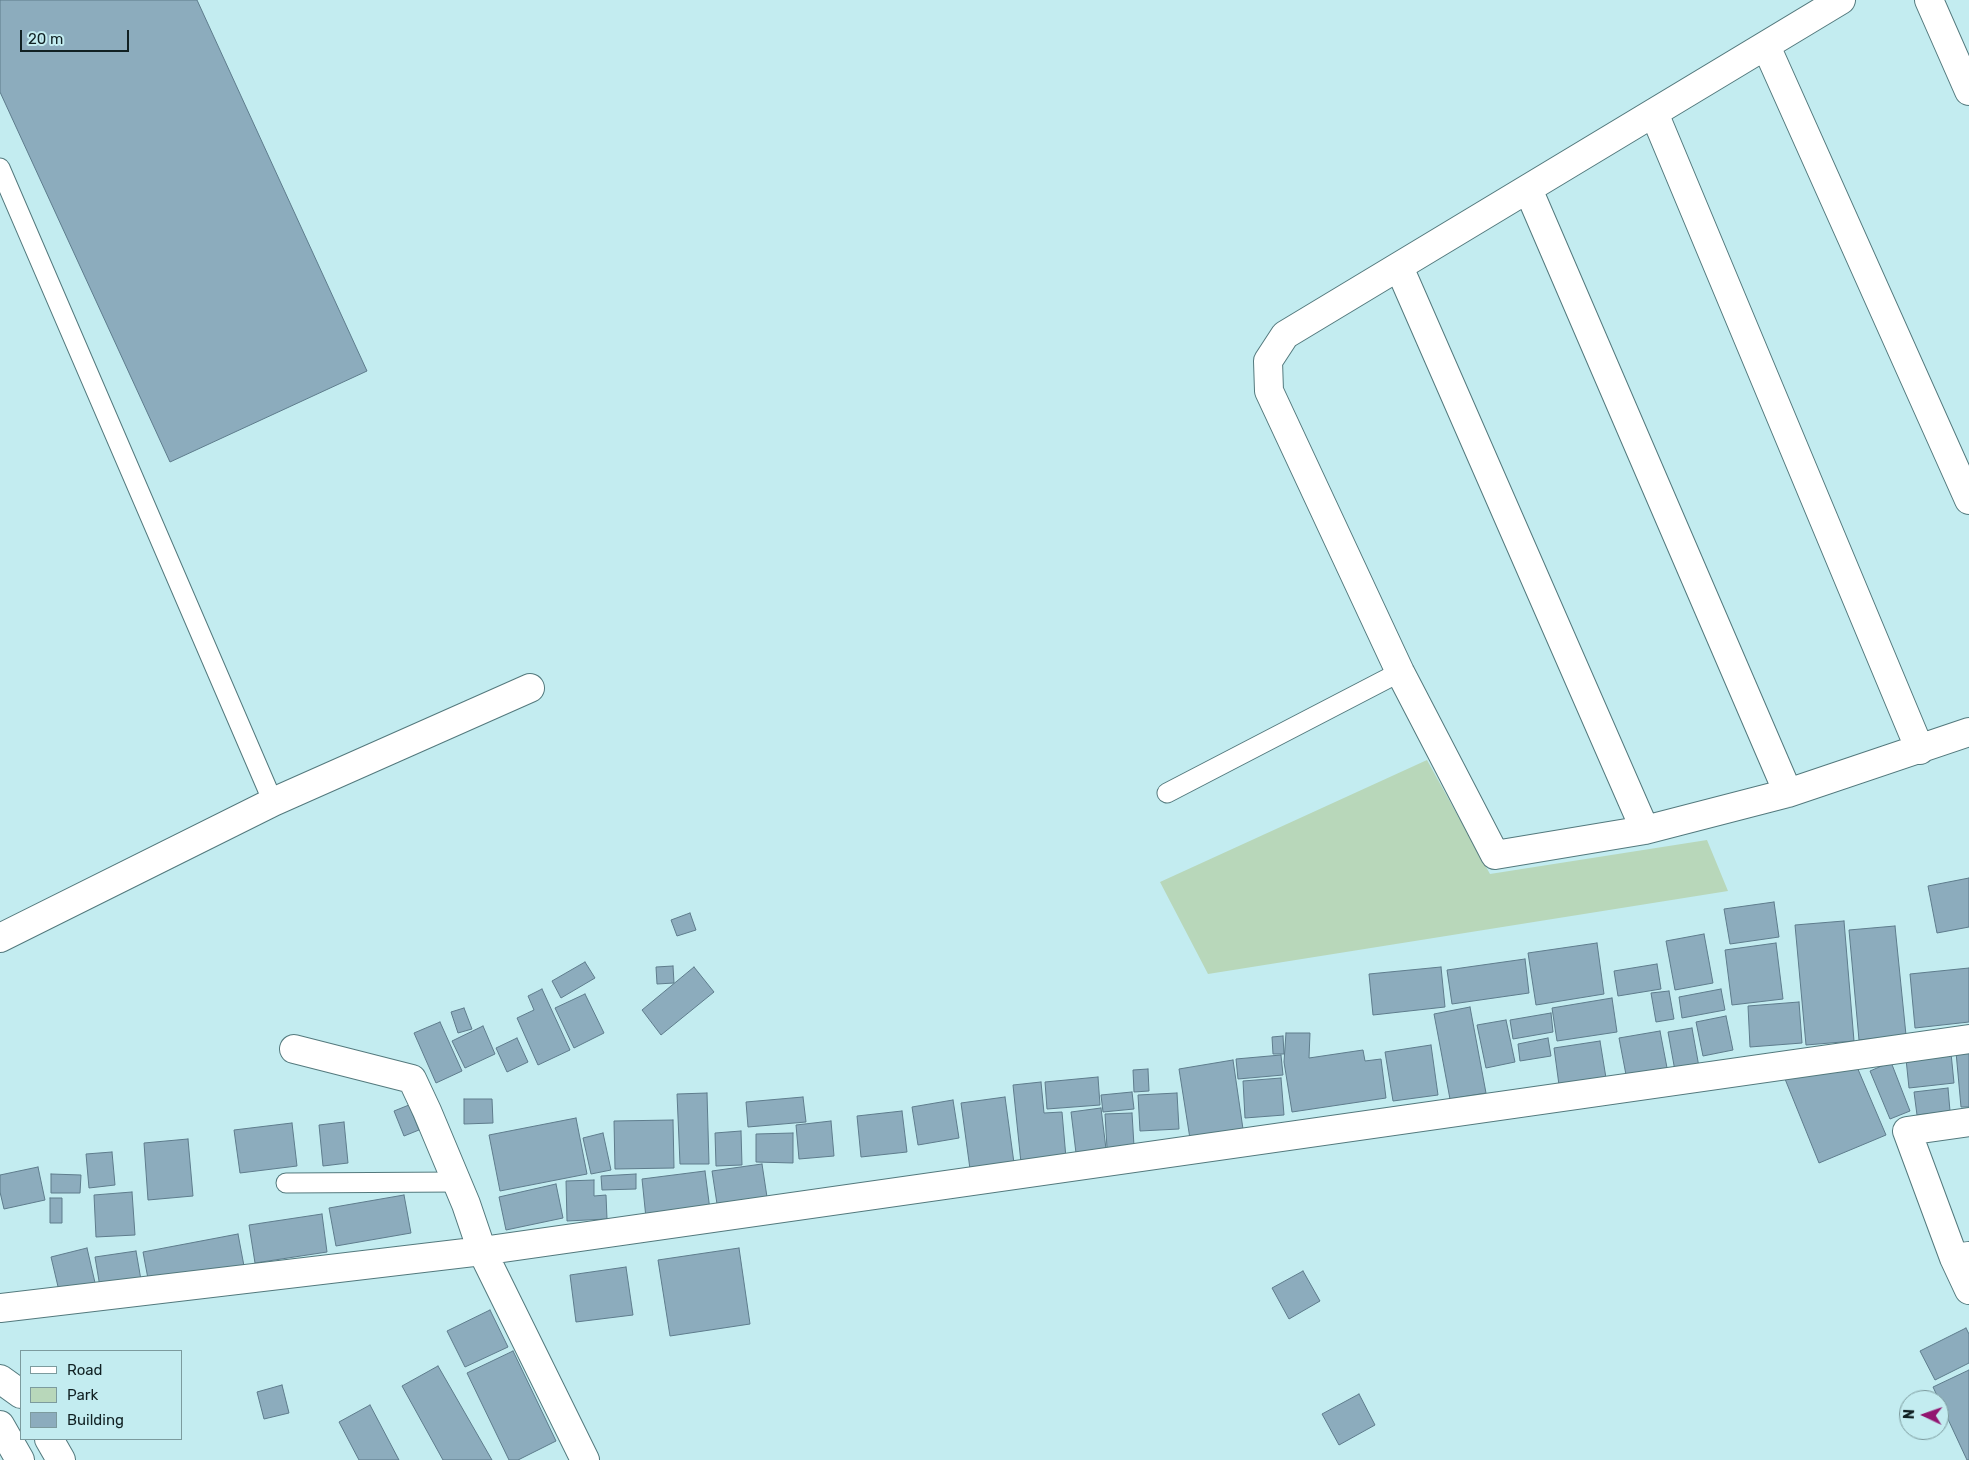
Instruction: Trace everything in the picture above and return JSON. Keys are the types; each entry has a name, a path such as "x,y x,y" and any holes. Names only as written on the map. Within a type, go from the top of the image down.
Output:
{"street":[{"path":"1841,0 1285,334 1268,361 1269,391 1400,672 1495,855 1645,830 1788,794 1969,732"},
{"path":"1930,0 1969,91"},
{"path":"1766,46 1969,500"},
{"path":"1654,113 1920,750"},
{"path":"1528,189 1788,794"},
{"path":"1399,267 1645,830"},
{"path":"0,938 273,802 530,688"},
{"path":"0,1308 482,1251 1969,1039"},
{"path":"294,1049 412,1078 428,1111 457,1182 482,1251 585,1460"},
{"path":"1969,1122 1907,1131 1961,1257 1969,1290"},
{"path":"0,1379 20,1393"},
{"path":"0,1425 20,1460"},
{"path":"50,1440 61,1460"}],"lane":[{"path":"0,168 273,802"},
{"path":"1167,793 1400,672"},
{"path":"286,1183 457,1182"}],"green space":[{"path":"1427,760 1490,874 1707,840 1728,891 1208,974 1160,882"}],"building":[{"path":"0,0 197,0 367,371 170,462 0,92"},
{"path":"1969,878 1969,927 1937,933 1928,886"},
{"path":"1774,902 1779,937 1730,944 1724,909"},
{"path":"690,913 696,930 677,936 671,920"},
{"path":"1844,921 1854,1041 1806,1045 1795,925"},
{"path":"1895,926 1906,1035 1859,1040 1849,930"},
{"path":"1704,934 1713,983 1675,990 1666,941"},
{"path":"1597,943 1604,994 1536,1005 1528,953"},
{"path":"1776,943 1783,999 1732,1005 1725,950"},
{"path":"1525,959 1529,993 1452,1004 1447,970"},
{"path":"585,962 595,978 561,998 552,981"},
{"path":"1657,964 1661,989 1618,996 1614,971"},
{"path":"673,966 674,983 657,984 656,967"},
{"path":"694,967 714,992 661,1035 642,1010"},
{"path":"1441,967 1445,1007 1373,1015 1369,974"},
{"path":"1969,968 1969,1022 1915,1028 1910,974"},
{"path":"542,989 570,1050 538,1065 517,1018 534,1010 528,996"},
{"path":"1721,989 1725,1010 1682,1018 1679,997"},
{"path":"1669,991 1674,1019 1656,1022 1651,993"},
{"path":"585,994 604,1033 574,1048 555,1008"},
{"path":"1612,998 1617,1032 1557,1041 1552,1008"},
{"path":"1799,1002 1802,1043 1750,1047 1748,1006"},
{"path":"1470,1007 1486,1093 1450,1099 1434,1014"},
{"path":"464,1008 472,1029 458,1033 451,1012"},
{"path":"1551,1013 1553,1032 1513,1039 1510,1020"},
{"path":"1726,1016 1733,1050 1703,1056 1696,1022"},
{"path":"1506,1020 1515,1062 1486,1068 1477,1025"},
{"path":"440,1022 462,1071 436,1083 414,1033"},
{"path":"483,1026 495,1054 465,1068 452,1041"},
{"path":"1692,1028 1699,1067 1675,1071 1668,1032"},
{"path":"1660,1031 1668,1073 1627,1080 1619,1038"},
{"path":"1286,1033 1310,1033 1309,1058 1363,1050 1365,1061 1381,1059 1386,1098 1292,1112 1284,1062"},
{"path":"1283,1036 1284,1054 1273,1054 1272,1037"},
{"path":"517,1038 528,1062 507,1072 496,1048"},
{"path":"1548,1038 1551,1056 1520,1061 1518,1044"},
{"path":"1600,1041 1606,1078 1559,1085 1554,1048"},
{"path":"1431,1045 1438,1095 1393,1101 1385,1052"},
{"path":"1969,1051 1969,1107 1961,1107 1956,1052"},
{"path":"1951,1053 1954,1083 1909,1088 1906,1059"},
{"path":"1281,1055 1283,1075 1238,1079 1236,1059"},
{"path":"1233,1060 1244,1136 1191,1145 1179,1069"},
{"path":"1891,1062 1910,1111 1890,1119 1870,1071"},
{"path":"1857,1067 1886,1135 1819,1163 1785,1079"},
{"path":"1148,1069 1149,1091 1134,1092 1133,1070"},
{"path":"1098,1077 1100,1105 1047,1109 1045,1082"},
{"path":"1281,1078 1284,1115 1245,1118 1243,1081"},
{"path":"1041,1082 1044,1113 1062,1112 1066,1158 1021,1163 1013,1085"},
{"path":"1948,1088 1950,1111 1917,1115 1914,1092"},
{"path":"1132,1092 1134,1109 1103,1112 1101,1095"},
{"path":"707,1093 709,1164 680,1164 677,1094"},
{"path":"1177,1093 1179,1129 1140,1131 1138,1095"},
{"path":"803,1097 806,1122 748,1127 746,1102"},
{"path":"1005,1097 1014,1163 970,1169 961,1103"},
{"path":"464,1099 492,1099 493,1123 464,1124"},
{"path":"953,1100 959,1138 918,1145 912,1107"},
{"path":"409,1105 419,1130 404,1136 394,1111"},
{"path":"1101,1108 1106,1149 1076,1153 1071,1112"},
{"path":"902,1111 907,1152 861,1157 857,1116"},
{"path":"1132,1113 1134,1146 1107,1148 1105,1114"},
{"path":"576,1118 587,1174 500,1191 489,1135"},
{"path":"673,1120 674,1168 615,1169 614,1121"},
{"path":"831,1121 834,1156 799,1159 796,1125"},
{"path":"344,1122 348,1163 323,1166 319,1125"},
{"path":"292,1123 297,1166 240,1173 234,1130"},
{"path":"741,1131 742,1165 716,1166 715,1133"},
{"path":"603,1133 611,1170 591,1174 583,1138"},
{"path":"793,1133 793,1163 756,1162 756,1134"},
{"path":"188,1139 193,1196 148,1200 144,1143"},
{"path":"112,1152 115,1185 89,1188 86,1154"},
{"path":"762,1164 767,1197 717,1204 712,1171"},
{"path":"38,1167 45,1200 4,1209 0,1192 0,1175"},
{"path":"705,1171 710,1210 646,1218 642,1179"},
{"path":"51,1174 81,1175 80,1193 51,1193"},
{"path":"636,1174 636,1189 602,1190 601,1176"},
{"path":"594,1180 594,1196 606,1195 607,1219 567,1221 566,1181"},
{"path":"556,1184 563,1218 506,1230 499,1197"},
{"path":"132,1192 135,1235 96,1237 94,1195"},
{"path":"404,1195 411,1233 336,1246 329,1208"},
{"path":"50,1198 62,1198 62,1223 50,1223"},
{"path":"322,1214 327,1252 255,1263 249,1225"},
{"path":"238,1234 244,1266 149,1284 143,1252"},
{"path":"87,1248 96,1287 60,1295 51,1257"},
{"path":"739,1248 750,1324 670,1336 658,1260"},
{"path":"136,1251 141,1280 100,1287 95,1257"},
{"path":"626,1267 633,1315 576,1322 570,1275"},
{"path":"1303,1271 1320,1301 1289,1319 1272,1288"},
{"path":"490,1310 508,1347 465,1367 447,1331"},
{"path":"1966,1328 1969,1334 1969,1363 1935,1380 1920,1351"},
{"path":"513,1351 556,1441 518,1460 509,1460 467,1373"},
{"path":"438,1366 492,1460 443,1460 402,1386"},
{"path":"1969,1370 1969,1460 1967,1460 1949,1421 1949,1390 1934,1390 1933,1387"},
{"path":"282,1385 289,1413 264,1419 257,1392"},
{"path":"1359,1394 1375,1425 1339,1445 1322,1414"},
{"path":"370,1405 399,1460 359,1460 339,1422"}]}
